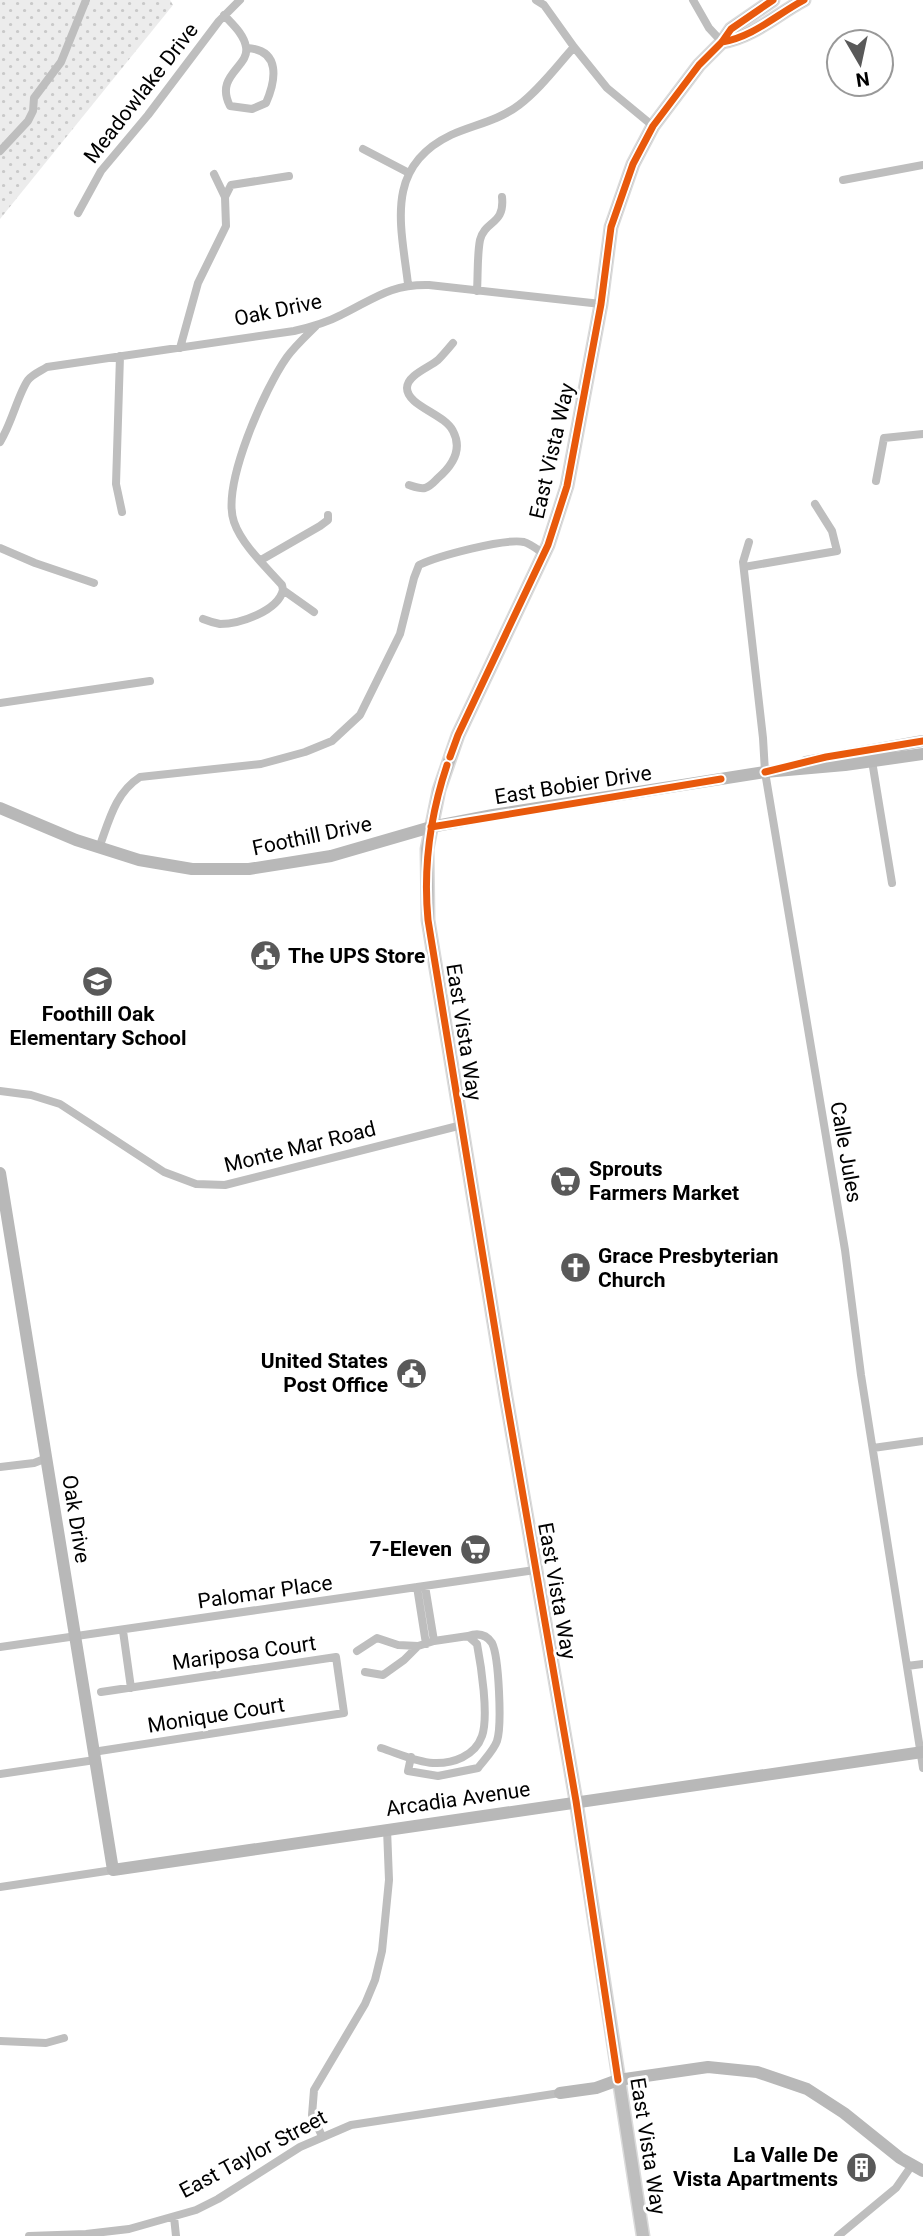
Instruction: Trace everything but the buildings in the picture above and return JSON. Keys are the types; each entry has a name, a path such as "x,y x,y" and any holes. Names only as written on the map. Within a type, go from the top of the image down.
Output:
{"main road":[{"name":"East Vista Way","path":"643,2236 576,1801 428,920 427,849 439,790 458,735 544,554 567,486 601,304 611,227 633,164 653,126 684,83 731,29 774,0"},
{"name":"East Vista Way","path":"722,42 743,39 804,0"}],"street":[{"path":"0,151 28,121 33,111 34,98 61,62 86,0"},
{"name":"Meadowlake Drive","path":"78,213 101,171 224,15 240,0"},
{"path":"536,0 544,5 573,47 607,88 653,126"},
{"path":"693,0 709,28 722,42"},
{"path":"224,15 242,37 247,48 246,55 226,81 227,100 230,106 252,109 266,103 274,84 275,72 265,52 258,48 247,48"},
{"path":"408,284 399,210 401,191 409,173 429,148 451,135 494,120 518,106 573,47"},
{"path":"363,149 409,173"},
{"path":"843,180 923,165"},
{"path":"180,348 198,283 226,226 225,197 214,174"},
{"path":"225,197 231,185 289,176"},
{"path":"477,291 480,239 500,215 503,209 502,197"},
{"name":"Oak Drive","path":"0,442 27,381 47,367 316,326 387,290 408,284 601,304"},
{"path":"203,619 219,624 242,621 279,600 283,590 282,585 242,537 233,521 231,504 238,467 253,421 287,357 316,326"},
{"path":"410,485 422,488 430,486 453,463 457,454 453,430 446,422 418,404 408,394 407,386 410,380 437,361 453,343"},
{"path":"120,356 116,484 122,512"},
{"path":"876,481 884,438 923,433"},
{"path":"744,568 837,551 832,531 815,504"},
{"path":"261,560 320,526 328,520 328,515"},
{"path":"99,848 114,805 127,785 140,777 261,764 332,741 360,715 400,634 419,565 434,558 503,542 526,542 544,554"},
{"name":"Calle Jules","path":"749,542 744,568 765,772 845,1250 923,1768"},
{"path":"0,548 94,583"},
{"path":"283,590 314,612"},
{"path":"0,703 150,681"},
{"name":"East Bobier Drive","path":"765,772 827,757 923,741"},
{"name":"East Bobier Drive","path":"431,827 765,772 923,754"},
{"path":"872,761 892,883"},
{"name":"Foothill Drive","path":"0,808 99,848 139,860 192,869 249,869 331,856 431,827"},
{"name":"Monte Mar Road","path":"0,1091 31,1095 60,1104 164,1172 179,1179 209,1186 251,1179 462,1125"},
{"name":"Oak Drive","path":"0,1176 113,1870"},
{"path":"873,1448 923,1441"},
{"path":"0,1467 34,1463 47,1458"},
{"name":"Palomar Place","path":"0,1647 536,1570"},
{"path":"421,1587 426,1644"},
{"path":"123,1631 131,1688"},
{"path":"357,1651 377,1638 398,1645 426,1644 474,1634 483,1635 493,1646 500,1695 496,1743 478,1768 432,1776 408,1771 411,1757"},
{"path":"381,1748 433,1763 462,1759 482,1735 484,1699 478,1649 477,1644 468,1636"},
{"path":"365,1672 383,1675 426,1644"},
{"name":"Mariposa Court","path":"101,1692 336,1657 344,1713"},
{"path":"907,1666 923,1664"},
{"name":"Monique Court","path":"0,1774 344,1713"},
{"name":"Arcadia Avenue","path":"0,1887 922,1752"},
{"path":"323,2136 312,2115 314,2090 365,2004 375,1980 382,1951 389,1880 387,1829"},
{"path":"0,2041 46,2043 64,2038"},
{"name":"East Taylor Street","path":"29,2236 118,2230 174,2217 218,2199 270,2165 323,2136 351,2125 403,2115 596,2088 618,2080 708,2067 757,2072 807,2089 917,2168"},
{"path":"838,2236 917,2168"},
{"path":"174,2217 176,2236"}],"shaded area":[{"path":"0,0 170,0 173,5 0,219"}],"cycle path":[{"path":"450,757 548,545 567,486 601,304 611,227 633,164 653,126 699,65 731,29 773,0"},
{"path":"722,42 754,30 804,0"},
{"path":"765,772 826,757 923,741"},
{"path":"447,765 429,842 426,881 428,920 506,1397 576,1801 618,2080"},
{"path":"431,827 721,779"}],"place":[{"name":"The UPS Store","path":"265,956"},
{"name":"Foothill Oak Elementary School","path":"98,982"},
{"name":"Sprouts Farmers Market","path":"566,1181"},
{"name":"Grace Presbyterian Church","path":"575,1268"},
{"name":"United States Post Office","path":"411,1373"},
{"name":"7-Eleven","path":"475,1549"},
{"name":"La Valle De Vista Apartments","path":"861,2167"}]}
